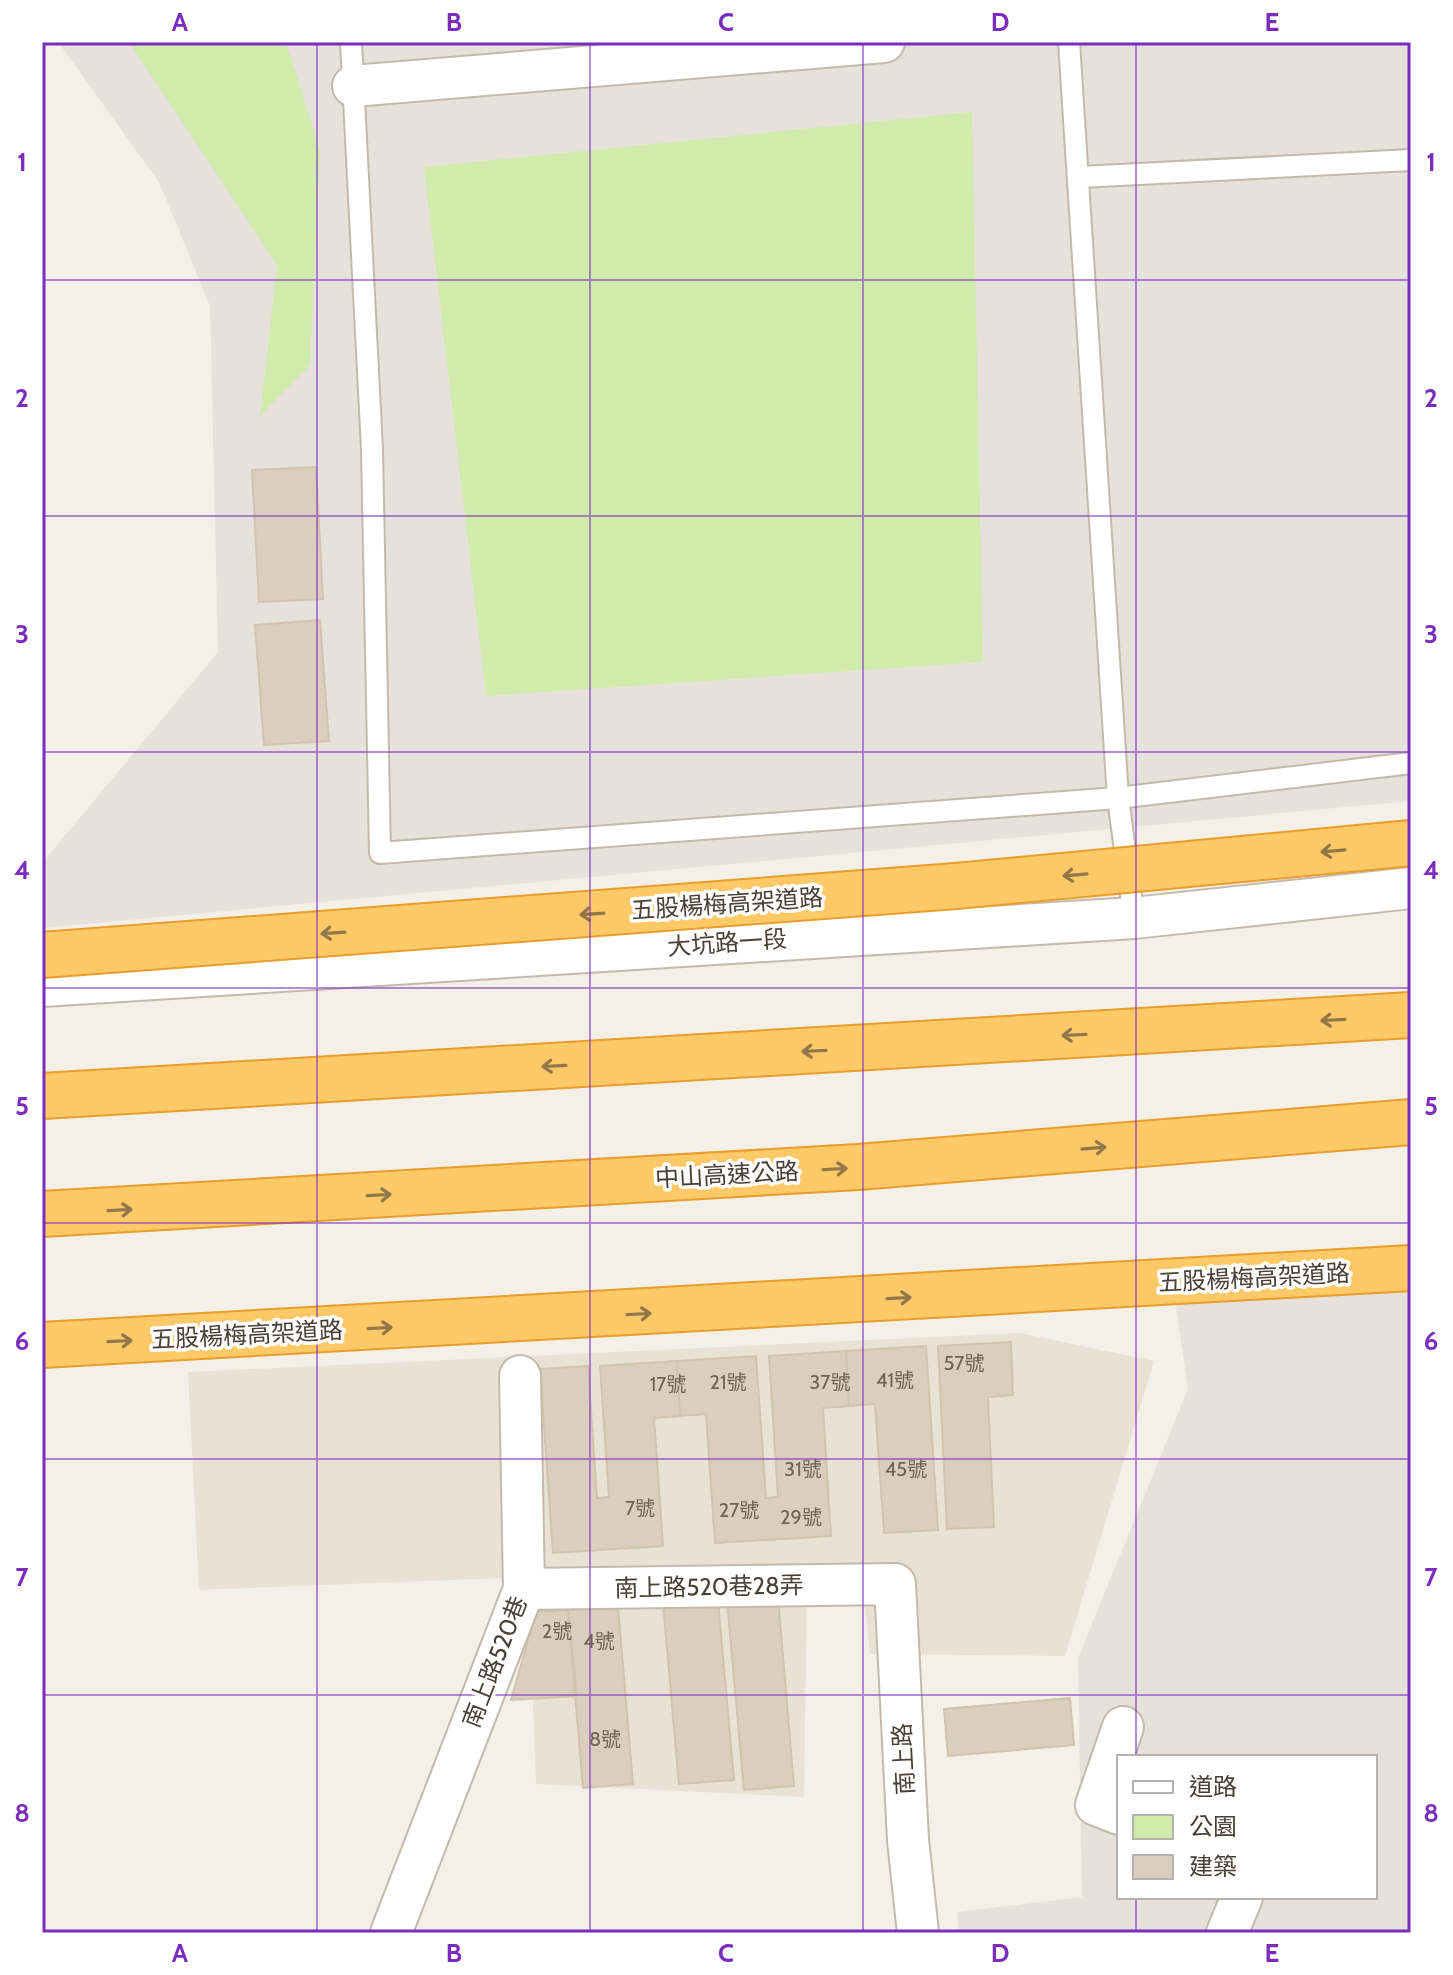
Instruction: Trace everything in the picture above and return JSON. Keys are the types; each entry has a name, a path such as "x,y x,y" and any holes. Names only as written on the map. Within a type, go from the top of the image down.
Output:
{"highway":[{"name":"五股楊梅高架道路","path":"42,955 956,886 1411,843"},
{"path":"42,1096 1411,1015"},
{"name":"中山高速公路","path":"42,1214 858,1167 1411,1122"},
{"name":"五股楊梅高架道路","path":"42,1345 1411,1268"}],"street":[{"path":"353,86 884,42"},
{"name":"大坑路一段","path":"42,986 1134,918 1411,888"},
{"name":"南上路520巷","path":"391,1933 524,1589 520,1376"},
{"name":"南上路520巷28弄","path":"524,1589 895,1584"},
{"name":"南上路","path":"895,1584 908,1840 918,1933"},
{"path":"1117,1813 1096,1805 1123,1727"},
{"path":"1227,1933 1241,1899"}],"lane":[{"path":"351,42 372,449 380,853 1118,798 1411,763"},
{"path":"1069,42 1118,798 1134,918"},
{"path":"1080,177 1411,160"}],"shaded area":[{"path":"58,42 1411,42 1411,801 42,928 42,863 218,652 210,306 159,182"},
{"path":"1411,1276 1411,1933 959,1933 957,1912 1082,1897 1078,1658 1188,1389 1173,1286"},
{"path":"1020,1333 1154,1361 1065,1656 870,1654 863,1585 807,1585 804,1797 536,1784 528,1577 199,1590 188,1372"}],"green space":[{"path":"129,42 286,42 320,150 310,365 260,417 277,265"},
{"path":"972,112 983,662 486,696 424,167"}],"building":[{"path":"316,467 323,599 259,602 252,470"},
{"path":"320,620 329,741 264,745 255,625"},
{"path":"1011,1342 1013,1395 988,1397 994,1527 947,1529 938,1346"},
{"path":"926,1346 938,1530 884,1533 875,1404 849,1406 846,1351"},
{"path":"846,1351 849,1406 823,1408 831,1536 715,1543 706,1414 680,1416 677,1361 756,1356 766,1498 778,1497 769,1356"},
{"path":"677,1361 680,1416 654,1418 663,1546 553,1553 540,1369 588,1366 597,1498 609,1497 600,1366"},
{"path":"778,1597 794,1786 744,1790 727,1601"},
{"path":"718,1600 734,1780 679,1784 663,1604"},
{"path":"618,1606 633,1784 583,1788 568,1610"},
{"path":"568,1610 577,1696 511,1700 536,1612"},
{"path":"1070,1698 1074,1745 948,1756 944,1709"}]}
